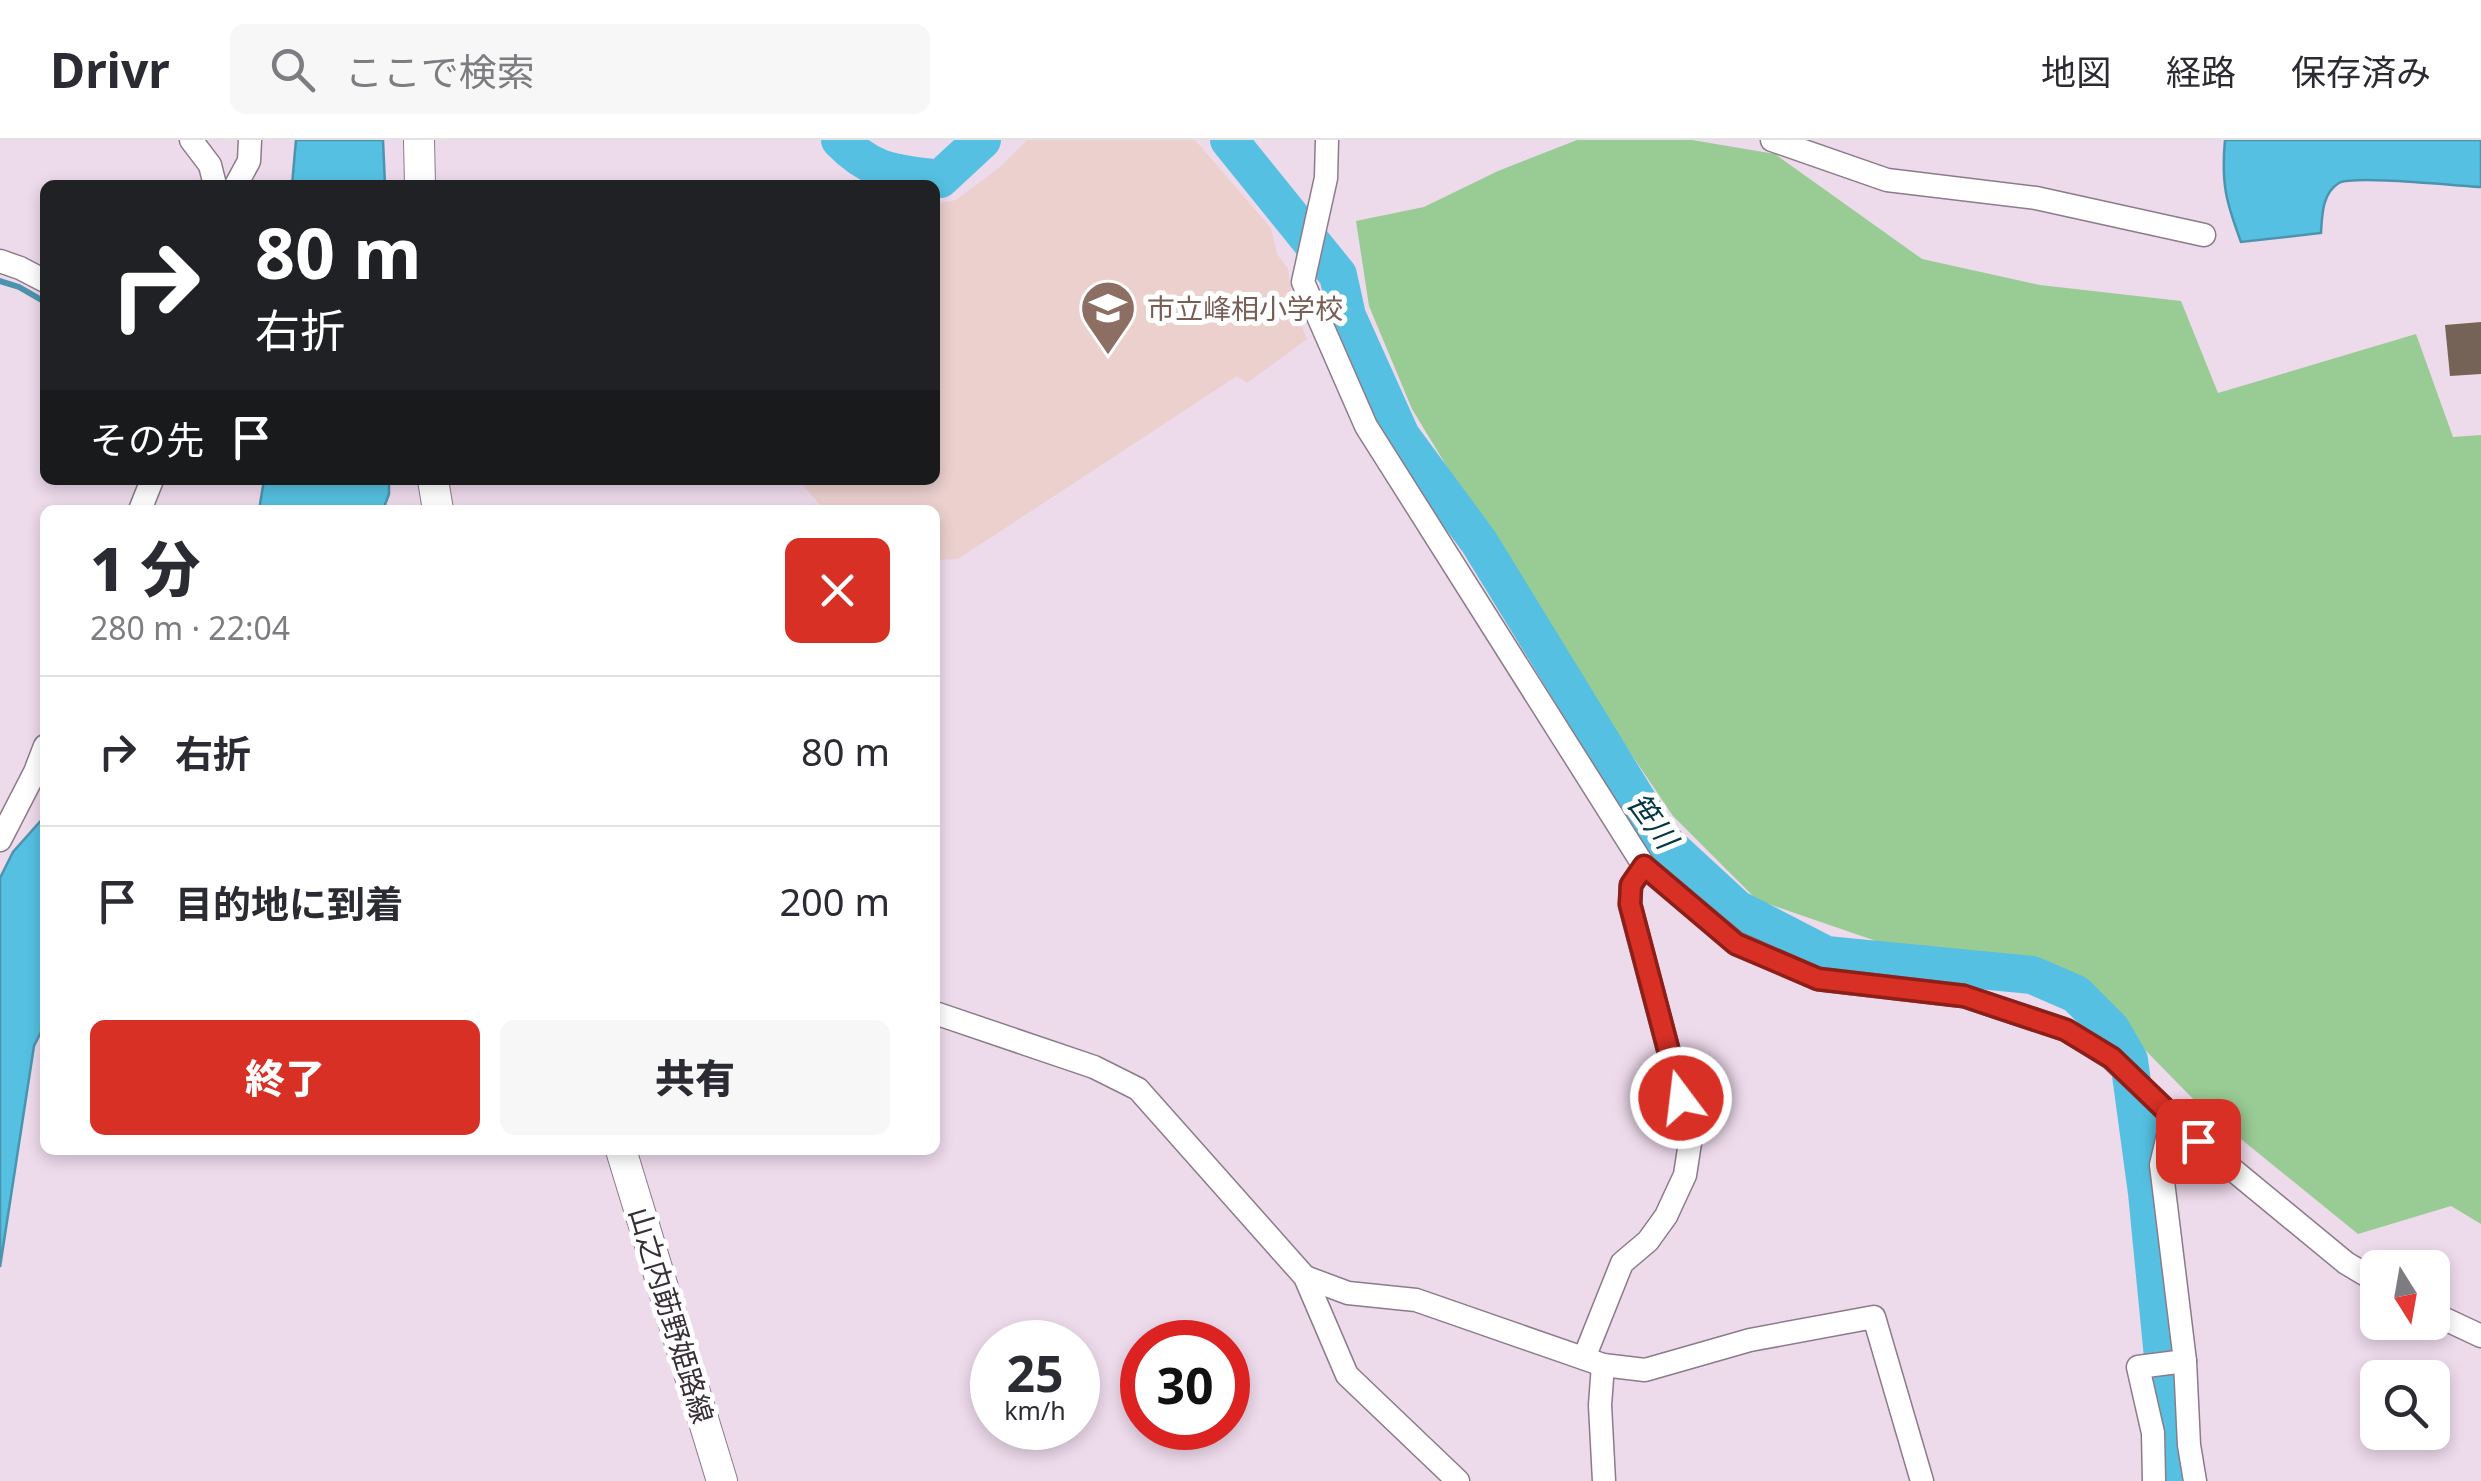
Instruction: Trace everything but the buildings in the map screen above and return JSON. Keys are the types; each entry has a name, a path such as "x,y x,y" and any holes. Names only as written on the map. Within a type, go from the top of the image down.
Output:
{"main road":[{"path":"419,140 420,180"},
{"name":"山之内莇野姫路線","path":"623,1155 722,1481"}],"street":[{"path":"190,140 210,165 214,180"},
{"path":"239,180 249,161 250,140"},
{"path":"1327,140 1326,178 1303,282 1366,426 1644,866 1736,944 1818,979 1964,996 2066,1030 2112,1058 2172,1118 2360,1271"},
{"path":"1772,140 1887,180 2036,198 2204,235"},
{"path":"0,261 40,279"},
{"path":"0,840 40,758"},
{"path":"1604,1481 1600,1405 1593,1362 1622,1263 1648,1242 1666,1216 1685,1175 1691,1136 1630,904 1631,885 1644,866"},
{"path":"940,1015 1094,1067 1138,1089 1305,1278 1346,1375 1458,1481"},
{"path":"2172,1118 2161,1165 2185,1360 2189,1445 2195,1481"},
{"path":"1305,1278 1348,1293 1416,1300 1593,1362 1646,1370 1750,1340 1874,1317 1922,1481"},
{"path":"2450,1321 2481,1336"},
{"path":"2154,1481 2153,1433 2138,1367 2185,1360"}],"shaded area":[{"name":"市立峰相小学校","path":"1027,140 1195,140 1271,228 1277,254 1288,269 1294,308 1307,339 1247,383 1237,376 958,559 940,560 940,505 820,505 803,485 940,485 940,203 956,200 1000,167"}],"green space":[{"path":"1577,140 1692,140 1775,154 1922,259 2040,285 2181,301 2218,393 2416,334 2453,437 2481,435 2481,1224 2451,1206 2358,1234 2199,1105 2108,1012 2018,962 1908,952 1757,900 1673,816 1532,607 1412,409 1369,306 1356,221 1424,207 1498,171"}],"water":[{"path":"296,140 383,140 385,180 292,180"},
{"path":"2225,140 2481,140 2481,187 2385,180 2339,183 2326,199 2321,233 2241,242 2226,192"},
{"path":"263,485 389,485 385,505 260,505"},
{"path":"40,822 40,1034 34,1046 0,1267 0,878 13,852"}],"waterway":[{"name":"笹川","path":"840,140 875,166 940,179 982,140"},
{"name":"笹川","path":"1229,140 1338,275 1347,316 1401,436 1479,542 1661,839 1737,909 1826,955 2032,975 2076,994 2111,1029 2129,1060 2178,1481"},
{"path":"0,281 40,299"}],"place":[{"name":"市立峰相小学校","path":"1108,357"}],"route":[{"path":"1681,1098 1630,904 1631,885 1644,866 1736,944 1818,979 1964,996 2066,1030 2112,1058 2198,1141"}]}
